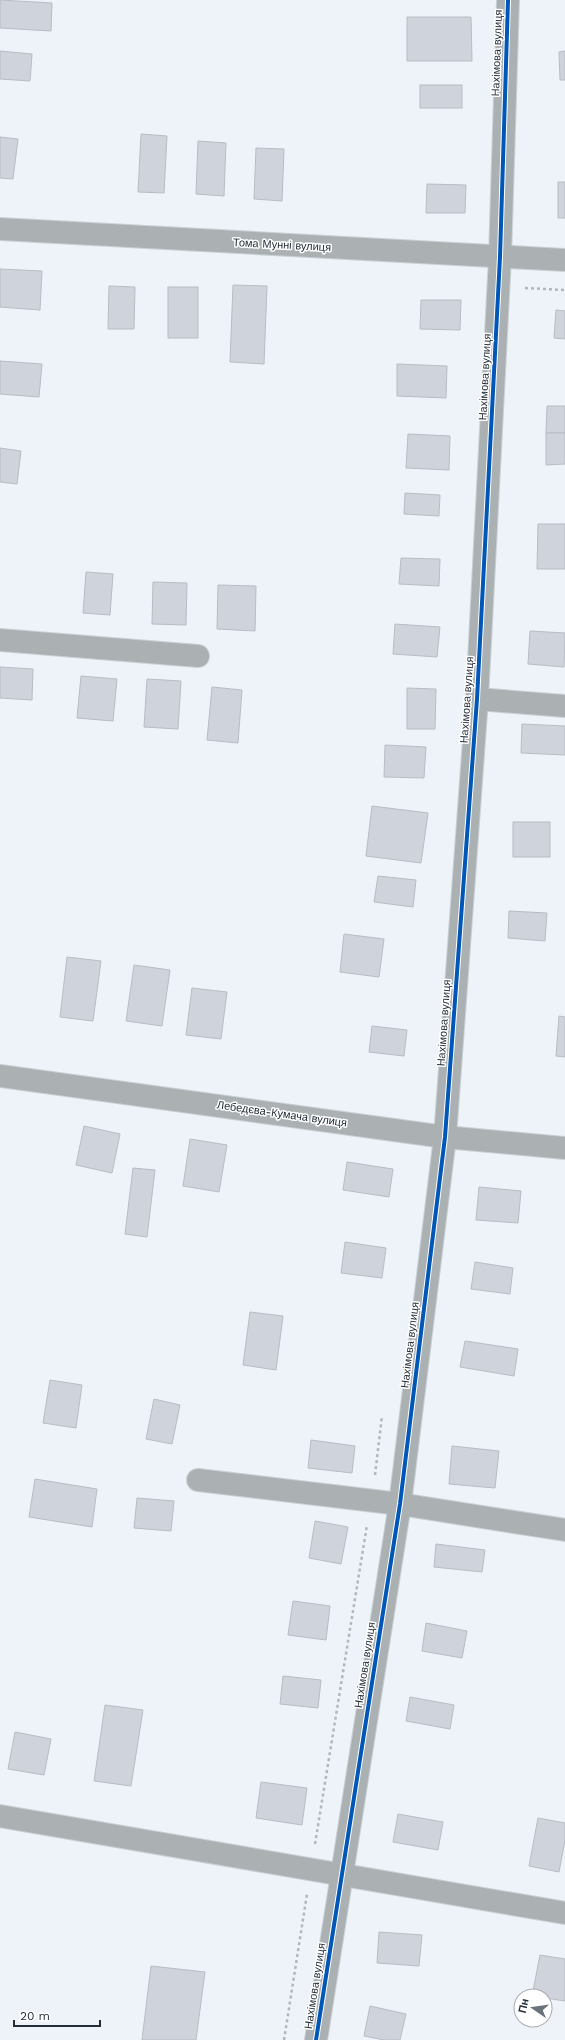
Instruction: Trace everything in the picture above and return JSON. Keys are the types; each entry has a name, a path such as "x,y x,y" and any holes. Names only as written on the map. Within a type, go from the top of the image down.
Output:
{"street":[{"name":"Нахімова вулиця","path":"316,2040 400,1504 444,1137 477,699 499,287 508,0"},
{"name":"Тома Мунні вулиця","path":"0,229 565,260"},
{"path":"0,640 198,656"},
{"path":"477,699 565,706"},
{"name":"Лебедєва-Кумача вулиця","path":"0,1076 444,1137 565,1148"},
{"path":"198,1480 400,1504 565,1530"},
{"path":"0,1816 565,1913"}],"path":[{"path":"499,287 565,290"},
{"path":"284,2040 371,1501"}],"building":[{"path":"0,0 52,3 51,31 0,28"},
{"path":"407,17 471,17 472,61 407,61"},
{"path":"0,51 32,54 30,81 0,79"},
{"path":"565,51 565,80 560,80 559,52"},
{"path":"420,85 462,85 462,108 420,108"},
{"path":"141,134 167,136 164,193 138,192"},
{"path":"0,137 18,139 13,179 0,178"},
{"path":"198,141 226,143 224,196 196,194"},
{"path":"256,148 284,149 282,201 254,199"},
{"path":"558,182 565,182 565,218 558,218"},
{"path":"427,184 466,185 465,213 426,213"},
{"path":"0,269 42,271 40,310 0,307"},
{"path":"233,285 267,286 264,364 230,362"},
{"path":"109,286 135,287 134,329 108,329"},
{"path":"168,287 198,287 198,338 168,338"},
{"path":"421,300 461,300 460,330 420,329"},
{"path":"556,310 565,311 565,339 554,338"},
{"path":"0,361 42,364 39,397 0,394"},
{"path":"397,364 447,366 446,398 397,396"},
{"path":"547,406 565,406 565,433 546,433"},
{"path":"546,433 565,433 565,464 546,465"},
{"path":"408,434 450,436 449,470 406,468"},
{"path":"0,448 21,451 17,484 0,482"},
{"path":"405,493 440,495 439,516 404,514"},
{"path":"538,524 565,524 565,569 537,569"},
{"path":"401,558 440,559 439,586 399,584"},
{"path":"86,572 113,574 110,615 83,613"},
{"path":"153,582 187,583 186,625 152,624"},
{"path":"218,585 256,586 255,631 217,629"},
{"path":"395,624 440,627 437,657 393,654"},
{"path":"530,631 565,633 564,667 528,664"},
{"path":"0,667 33,669 32,700 0,698"},
{"path":"81,676 117,679 113,721 77,718"},
{"path":"147,679 181,681 178,729 144,727"},
{"path":"212,687 242,690 238,743 207,740"},
{"path":"407,688 436,689 435,729 407,729"},
{"path":"522,724 565,726 565,755 521,753"},
{"path":"385,745 426,747 424,778 384,777"},
{"path":"372,806 428,813 421,863 366,856"},
{"path":"513,822 550,822 550,857 513,857"},
{"path":"378,876 416,880 413,907 374,902"},
{"path":"509,911 547,913 545,941 508,938"},
{"path":"344,934 384,939 379,977 340,972"},
{"path":"67,957 101,961 93,1021 60,1017"},
{"path":"134,965 170,970 162,1026 126,1021"},
{"path":"192,988 227,992 221,1039 186,1035"},
{"path":"559,1016 565,1017 565,1057 556,1056"},
{"path":"372,1026 407,1030 404,1056 369,1052"},
{"path":"84,1126 120,1134 112,1173 76,1165"},
{"path":"190,1139 227,1145 219,1192 183,1186"},
{"path":"347,1162 393,1169 389,1197 343,1190"},
{"path":"133,1168 155,1170 147,1237 125,1234"},
{"path":"479,1187 521,1191 518,1223 476,1220"},
{"path":"345,1242 386,1248 382,1278 341,1273"},
{"path":"475,1262 513,1268 510,1294 471,1289"},
{"path":"250,1312 283,1316 276,1370 243,1365"},
{"path":"465,1341 518,1349 514,1376 460,1367"},
{"path":"50,1380 82,1385 76,1428 43,1423"},
{"path":"154,1399 180,1405 172,1444 146,1439"},
{"path":"311,1440 355,1446 352,1473 308,1468"},
{"path":"452,1446 499,1451 495,1488 449,1484"},
{"path":"35,1479 97,1489 92,1527 29,1517"},
{"path":"137,1498 174,1501 171,1531 134,1528"},
{"path":"315,1521 348,1527 341,1564 309,1558"},
{"path":"436,1544 485,1550 482,1572 434,1567"},
{"path":"293,1601 330,1606 326,1640 288,1635"},
{"path":"426,1623 467,1631 462,1658 422,1651"},
{"path":"283,1676 321,1680 318,1708 280,1704"},
{"path":"410,1697 454,1705 450,1729 406,1721"},
{"path":"105,1705 143,1710 131,1786 94,1781"},
{"path":"15,1732 51,1739 44,1775 8,1769"},
{"path":"261,1782 307,1788 302,1825 256,1818"},
{"path":"398,1814 443,1822 438,1850 393,1842"},
{"path":"538,1818 565,1823 565,1840 559,1872 529,1866"},
{"path":"379,1932 422,1935 419,1966 377,1963"},
{"path":"540,1955 565,1959 565,2001 553,1999 553,1988 534,1988"},
{"path":"151,1966 205,1972 196,2040 142,2040"},
{"path":"370,2006 406,2014 400,2040 384,2040 364,2036"}],"cycle path":[{"path":"316,2040 400,1504 445,1137 477,699 500,257 508,0"}]}
